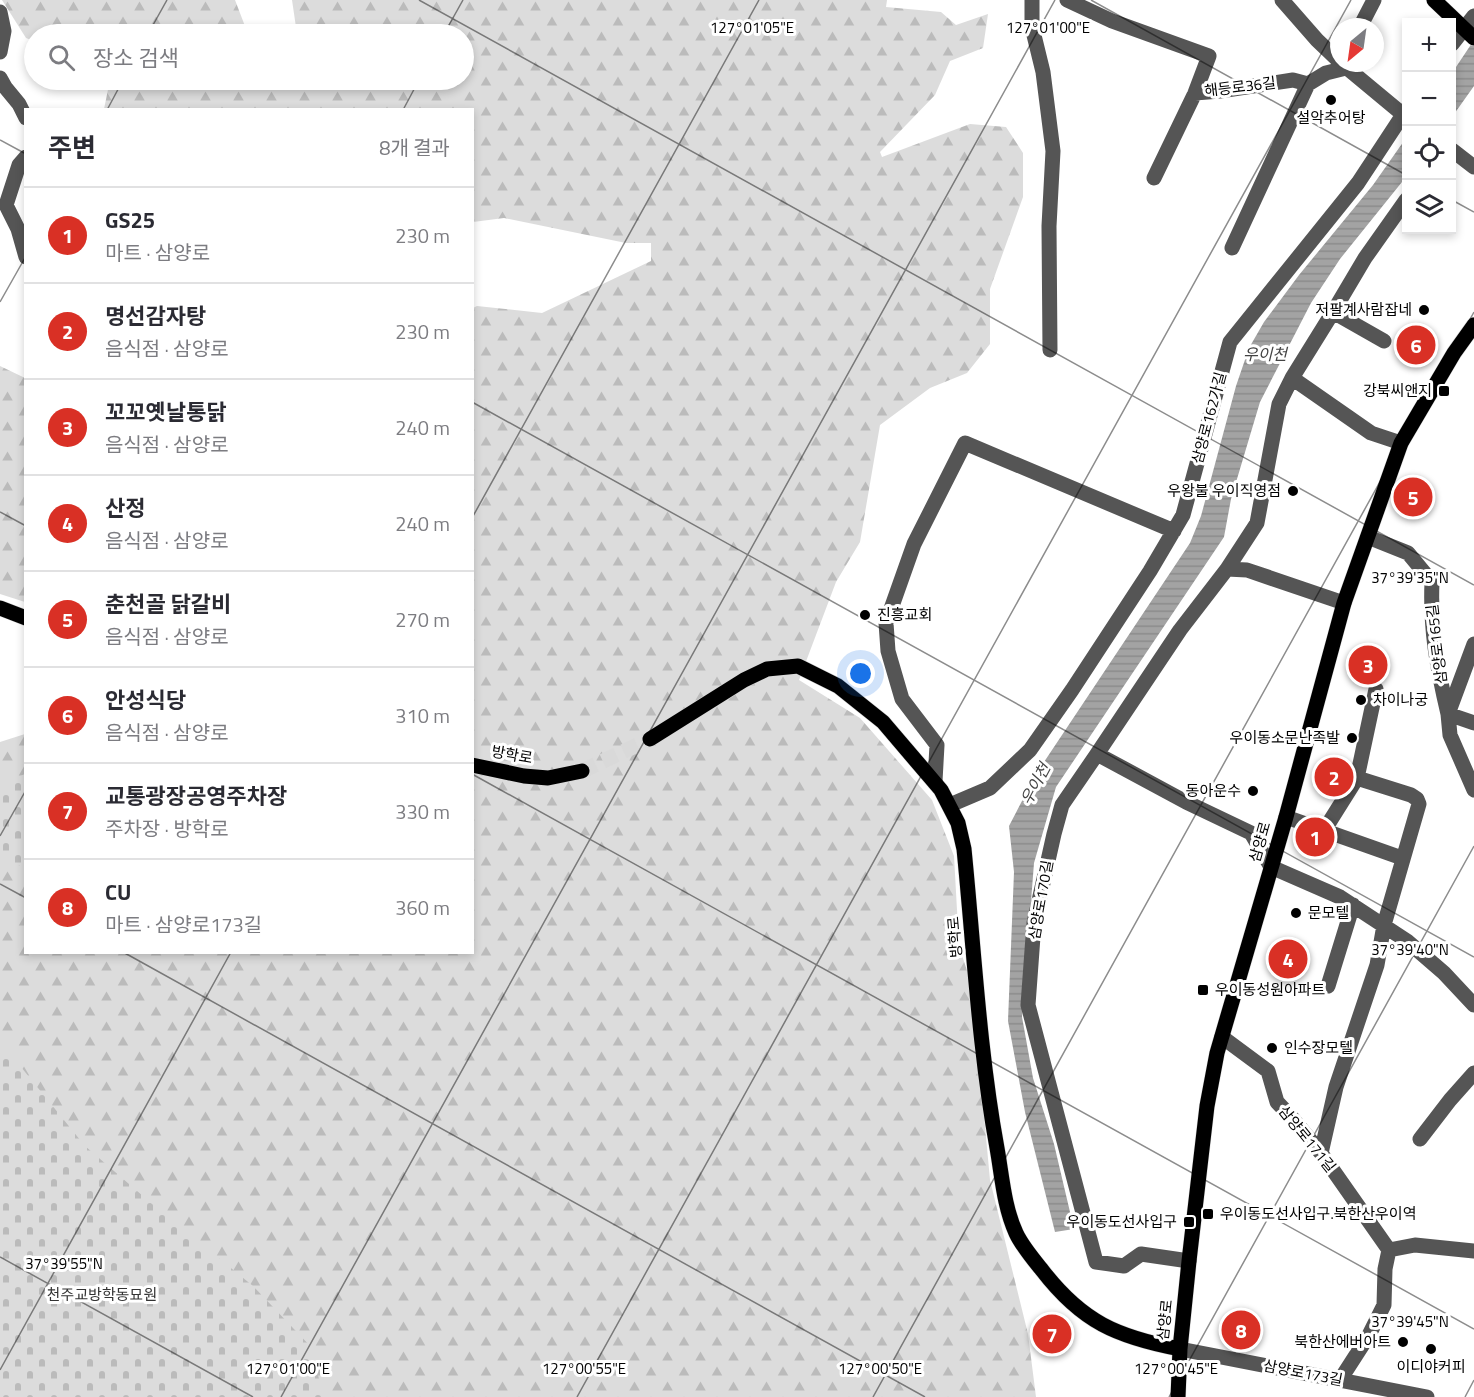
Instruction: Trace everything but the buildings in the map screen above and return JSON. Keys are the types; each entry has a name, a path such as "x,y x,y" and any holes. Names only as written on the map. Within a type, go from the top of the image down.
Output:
{"main road":[{"path":"1434,0 1468,32"},
{"name":"삼양로","path":"1178,1397 1180,1349 1207,1106 1222,1037 1286,817 1344,603 1401,443 1454,353 1474,325"},
{"path":"0,608 24,617"},
{"name":"방학로","path":"650,740 744,680 767,669 798,666 838,686 883,722 935,781 950,805 958,824 964,849 988,1100 1007,1205 1016,1234 1059,1293 1084,1315 1110,1330 1147,1343 1180,1349"},
{"name":"방학로","path":"474,765 524,776 548,778 582,771"}],"street":[{"path":"1032,0 1032,27 1048,104 1053,151 1048,226 1050,350"},
{"path":"1067,0 1112,21 1209,56 1195,93"},
{"path":"1282,0 1330,52"},
{"path":"1365,18 1374,0"},
{"path":"0,12 4,31 0,52"},
{"path":"1468,32 1474,16"},
{"name":"해등로36길","path":"1154,178 1195,93 1293,80 1308,84 1330,72"},
{"path":"1353,72 1402,112"},
{"path":"0,78 24,114"},
{"path":"1232,248 1308,84"},
{"name":"삼양로162가길","path":"950,805 990,788 1030,750 1104,641 1183,515 1230,342 1358,183 1402,118"},
{"path":"1456,153 1474,167"},
{"path":"24,159 19,165 6,205 18,229 24,250"},
{"name":"삼양로170길","path":"1189,1261 1141,1254 1124,1266 1095,1262 1028,1005 1034,923 1062,805 1180,630 1227,569 1257,523 1278,404 1365,258 1402,207"},
{"path":"1333,312 1384,341"},
{"path":"1292,378 1371,433 1401,443"},
{"path":"935,781 937,745 902,699 888,651 886,623 914,544 965,443 1174,531"},
{"name":"삼양로165길","path":"1368,537 1408,553 1432,582 1431,617 1439,679 1448,714 1450,735 1474,790"},
{"path":"1227,569 1247,570 1344,603"},
{"path":"1474,644 1448,714 1474,723"},
{"path":"1325,829 1357,778 1376,688"},
{"path":"1097,754 1186,802 1251,833 1271,867 1340,897 1384,925 1407,941 1444,973 1474,1005"},
{"path":"1321,1153 1336,1087 1377,965 1384,925 1402,858 1419,808 1417,799 1411,795 1357,778"},
{"path":"1286,817 1402,858"},
{"path":"1328,986 1353,905"},
{"name":"삼양로171길","path":"1222,1037 1268,1071 1276,1102 1321,1153 1389,1250"},
{"path":"1420,1138 1474,1073"},
{"path":"1340,1380 1369,1335 1384,1305 1385,1269 1389,1250 1415,1245 1474,1251"},
{"name":"삼양로173길","path":"1180,1349 1427,1397"}],"green space":[{"path":"2,0 235,0 244,24 24,24 24,35"},
{"path":"292,0 887,0 886,7 941,12 956,25 988,14 983,48 950,61 935,95 880,152 882,157 970,124 1006,127 1023,153 1023,197 990,289 990,344 967,373 930,388 880,425 860,542 836,582 799,680 860,718 932,800 954,856 959,946 972,986 990,1180 1028,1334 1036,1397 0,1397 0,742 24,734 24,954 474,954 474,308 542,313 651,261 651,243 626,243 504,218 474,222 474,108 104,108 108,90 474,90 474,24 296,24"},
{"path":"0,366 24,378 24,602 0,594"},
{"path":"24,774 24,868 12,861 0,863 0,784"},
{"name":"천주교방학동묘원","path":"4,1046 85,1146 253,1286 312,1348 323,1397 0,1397 0,1052"}],"water":[{"path":"1474,40 1474,86 1456,111 1456,72 1456,67"},
{"name":"우이천","path":"1402,144 1402,182 1340,259 1311,303 1260,402 1231,499 1224,537 1056,787 1034,863 1022,1017 1033,1078 1054,1144 1074,1229 1055,1232 1025,1112 1008,1021 1014,872 1009,826 1036,774 1190,543 1201,516 1236,386 1249,348 1264,322 1299,275 1373,185"}],"tunnel":[{"path":"582,771 650,739"}],"place":[{"name":"설악추어탕","path":"1331,100"},
{"name":"저팔계사람잡네","path":"1424,310"},
{"name":"안성식당","path":"1416,345"},
{"name":"강북씨앤지","path":"1444,391"},
{"name":"우왕불 우이직영점","path":"1293,491"},
{"name":"춘천골 닭갈비","path":"1413,497"},
{"name":"진흥교회","path":"865,615"},
{"name":"꼬꼬옛날통닭","path":"1368,665"},
{"name":"차이나궁","path":"1361,700"},
{"name":"우이동소문난족발","path":"1352,738"},
{"name":"명선감자탕","path":"1334,777"},
{"name":"동아운수","path":"1253,791"},
{"name":"GS25","path":"1315,837"},
{"name":"문모텔","path":"1296,913"},
{"name":"산정","path":"1288,959"},
{"name":"우이동성원아파트","path":"1203,990"},
{"name":"인수장모텔","path":"1272,1048"},
{"name":"우이동도선사입구.북한산우이역","path":"1208,1214"},
{"name":"우이동도선사입구","path":"1189,1222"},
{"name":"CU","path":"1241,1330"},
{"name":"교통광장공영주차장","path":"1052,1334"},
{"name":"북한산에버아트","path":"1403,1342"},
{"name":"이디야커피","path":"1431,1349"}]}
